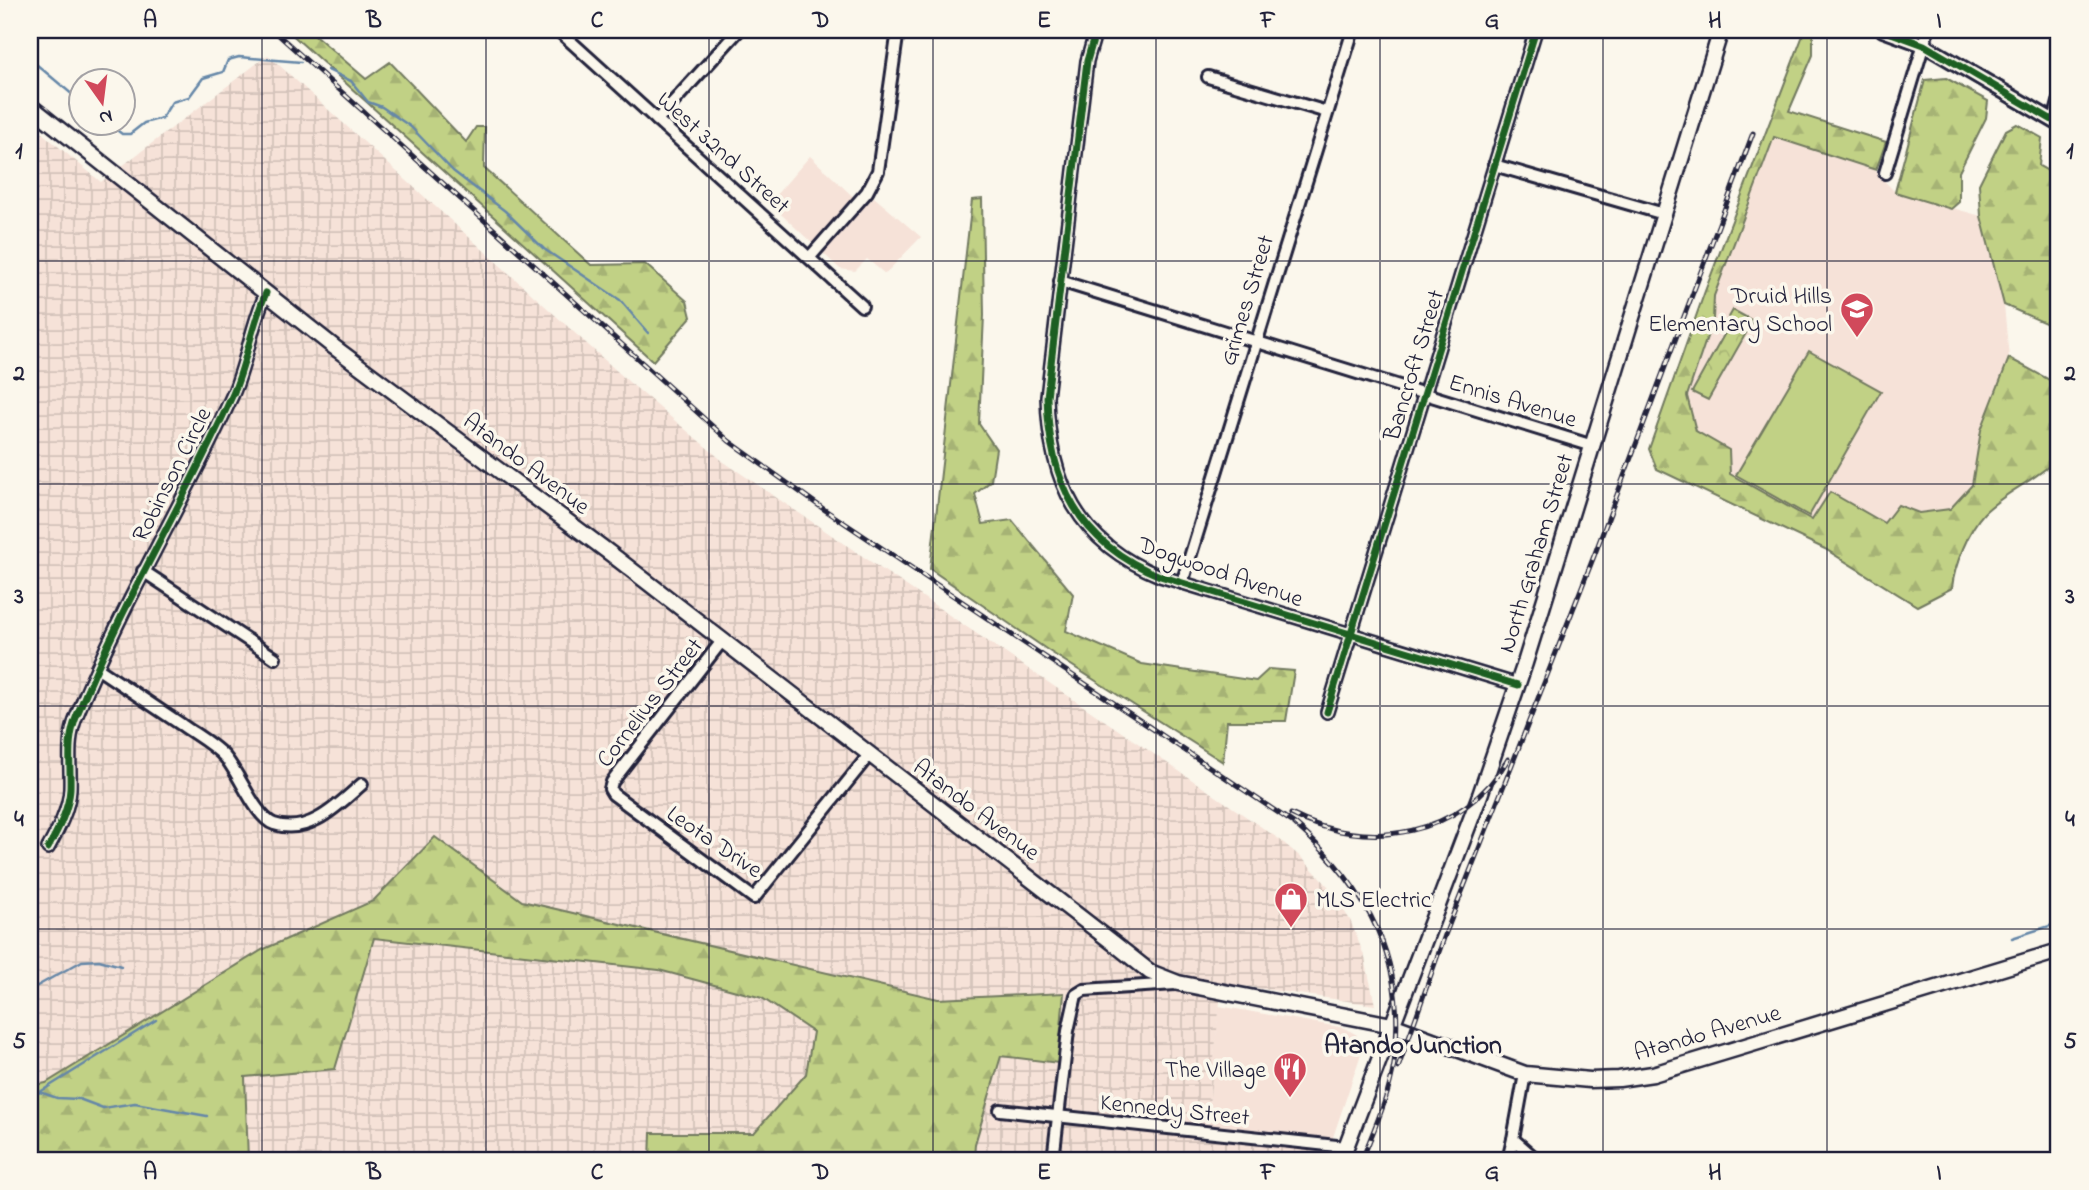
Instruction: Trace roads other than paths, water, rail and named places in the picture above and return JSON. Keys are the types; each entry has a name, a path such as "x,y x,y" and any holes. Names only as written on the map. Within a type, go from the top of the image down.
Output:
{"main road":[{"name":"North Graham Street","path":"1343,1154 1480,795 1518,685 1721,30"},
{"name":"Atando Avenue","path":"30,106 265,293 1150,972 1178,984 1392,1025 1525,1074 1590,1080 1619,1079 1653,1074 2059,951"}],"street":[{"name":"West 32nd Street","path":"558,30 862,306"},
{"path":"657,120 739,30"},
{"path":"810,257 867,192 878,171 898,30"},
{"name":"Dogwood Avenue","path":"1096,30 1087,61 1049,375 1047,421 1051,450 1067,495 1085,525 1105,545 1141,568 1182,583 1518,685"},
{"name":"Grimes Street","path":"1182,583 1353,30"},
{"name":"Bancroft Street","path":"1327,712 1536,30"},
{"path":"1883,30 1924,45 2057,123 2059,102"},
{"path":"1885,173 1928,30"},
{"path":"1208,77 1327,112"},
{"path":"1494,164 1664,214"},
{"name":"Ennis Avenue","path":"1060,281 1593,446"},
{"name":"Robinson Circle","path":"48,848 61,821 70,791 70,737 97,668 234,391 265,293"},
{"path":"143,571 275,658"},
{"name":"Cornelius Street","path":"610,789 722,641"},
{"path":"97,668 222,753 243,780 263,818 274,824 294,827 310,823 333,809 362,784"},
{"name":"Leota Drive","path":"610,789 613,794 754,898 869,755"},
{"path":"1054,1160 1076,995 1084,990 1178,984"},
{"path":"1508,1160 1525,1074"},
{"name":"Kennedy Street","path":"1000,1110 1343,1154"},
{"path":"1513,1139 1537,1160"}],"waterway":[{"path":"136,129 144,123 162,118 172,102 189,97 203,78 223,72 228,60 239,57 301,62"},
{"path":"30,59 66,89"},
{"path":"328,70 351,81 368,102 382,107 411,127 453,171 505,211 544,249 620,300 648,333"},
{"path":"2012,938 2059,923"},
{"path":"30,990 82,961 99,960 121,966"},
{"path":"40,1092 156,1020"},
{"path":"30,1096 40,1092 57,1098 79,1099 103,1108 135,1103 207,1116"}],"railway":[{"path":"273,30 729,441 825,510 1295,824 1321,849 1344,875 1378,930 1395,993 1397,1027 1392,1076 1362,1160"},
{"path":"1398,1068 1445,935 1594,556 1753,133"},
{"path":"1291,814 1320,826 1351,833 1381,834 1412,830 1440,821 1466,806 1489,785 1508,759"}],"place":[{"name":"Druid Hills Elementary School","path":"1857,339"},
{"name":"MLS Electric","path":"1291,929"},
{"name":"The Village","path":"1290,1099"}],"district":[{"name":"Atando Junction","path":"1413,1044"}]}
